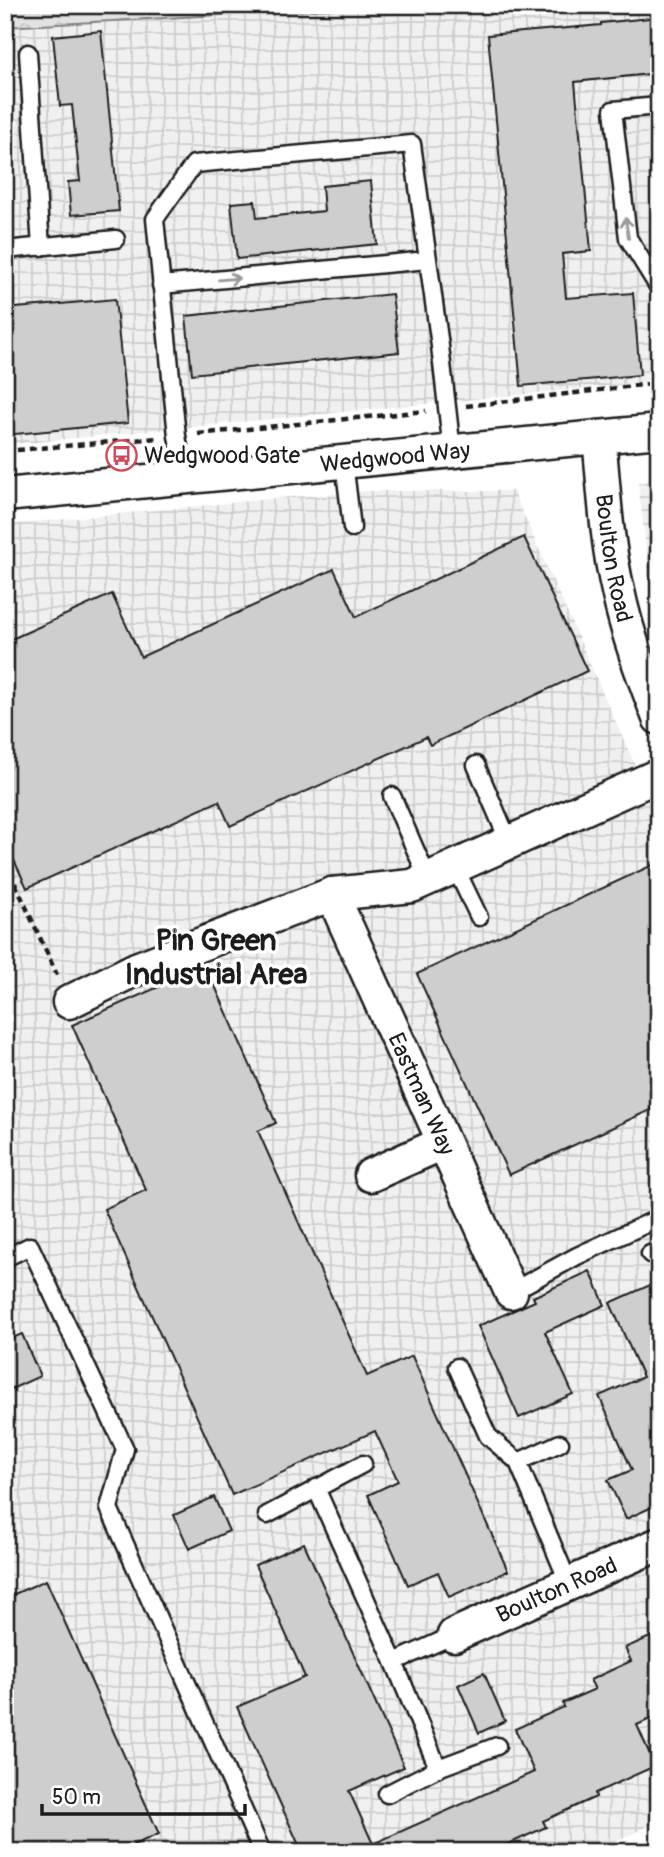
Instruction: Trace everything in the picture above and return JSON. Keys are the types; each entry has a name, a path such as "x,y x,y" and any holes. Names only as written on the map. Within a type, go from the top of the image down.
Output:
{"street":[{"name":"Wedgwood Way","path":"5,495 659,431"},
{"name":"Boulton Road","path":"599,437 608,532 618,590 630,637 659,718"},
{"path":"69,1002 136,969 332,894 412,886 659,775"},
{"name":"Eastman Way","path":"332,894 511,1292"},
{"path":"371,1175 443,1143"},
{"name":"Boulton Road","path":"454,1635 659,1544"}],"lane":[{"path":"28,53 41,247"},
{"path":"659,106 613,110 628,238 659,288"},
{"path":"186,478 177,436 155,219 194,164 412,144 452,451"},
{"path":"5,250 116,239"},
{"path":"161,285 428,260"},
{"path":"344,462 352,528"},
{"path":"476,765 509,842"},
{"path":"392,796 442,873 479,917"},
{"path":"511,1292 577,1256 659,1217"},
{"path":"5,1258 30,1246 125,1448 109,1507 262,1852"},
{"path":"457,1367 488,1436 518,1462 569,1584"},
{"path":"518,1462 560,1443"},
{"path":"267,1515 363,1464"},
{"path":"316,1488 438,1768"},
{"path":"394,1662 454,1635"},
{"path":"387,1794 438,1768 497,1746"}],"path":[{"path":"5,451 447,408 659,383"},
{"path":"5,861 69,1002"}],"shaded area":[{"path":"400,5 659,5 659,381 5,445 5,27"},
{"path":"659,478 659,621 652,595 638,483"},
{"path":"370,491 513,491 659,819 659,1821 593,1852 5,1852 5,525"}],"green space":[{"path":"5,5 400,5 5,27"}],"building":[{"path":"659,17 659,73 575,82 591,251 562,254 566,298 633,293 640,375 521,386 488,35"},
{"path":"101,31 119,211 71,215 68,182 80,181 72,105 60,106 53,36"},
{"path":"371,181 377,244 237,259 231,203 255,201 257,218 324,211 322,186"},
{"path":"392,294 399,352 192,374 186,316"},
{"path":"115,299 128,423 5,435 5,309"},
{"path":"524,537 587,671 430,745 426,737 230,826 219,801 27,888 5,841 5,642 112,594 141,657 334,569 356,617"},
{"path":"659,862 659,1106 509,1175 417,974"},
{"path":"206,966 276,1123 258,1131 367,1376 412,1356 508,1571 449,1597 438,1572 408,1585 368,1495 398,1481 375,1431 232,1495 104,1209 146,1190 72,1025"},
{"path":"590,1271 605,1305 545,1332 573,1394 519,1418 478,1326 535,1301 533,1297"},
{"path":"659,1281 659,1504 626,1519 608,1480 632,1470 599,1396 643,1377 610,1303"},
{"path":"22,1334 40,1376 5,1392 5,1341"},
{"path":"214,1497 229,1531 189,1549 174,1515"},
{"path":"304,1543 404,1767 349,1791 373,1844 534,1772 515,1729 564,1707 563,1703 595,1689 590,1680 631,1661 625,1648 659,1633 659,1715 637,1725 655,1766 595,1793 596,1797 543,1821 546,1827 491,1852 302,1852 237,1707 305,1677 255,1565"},
{"path":"46,1580 159,1834 133,1845 136,1852 5,1852 5,1598"},
{"path":"484,1673 505,1721 479,1733 458,1685"}],"place":[{"name":"Wedgwood Gate","path":"121,455"}],"district":[{"name":"Pin Green Industrial Area","path":"216,957"}]}
